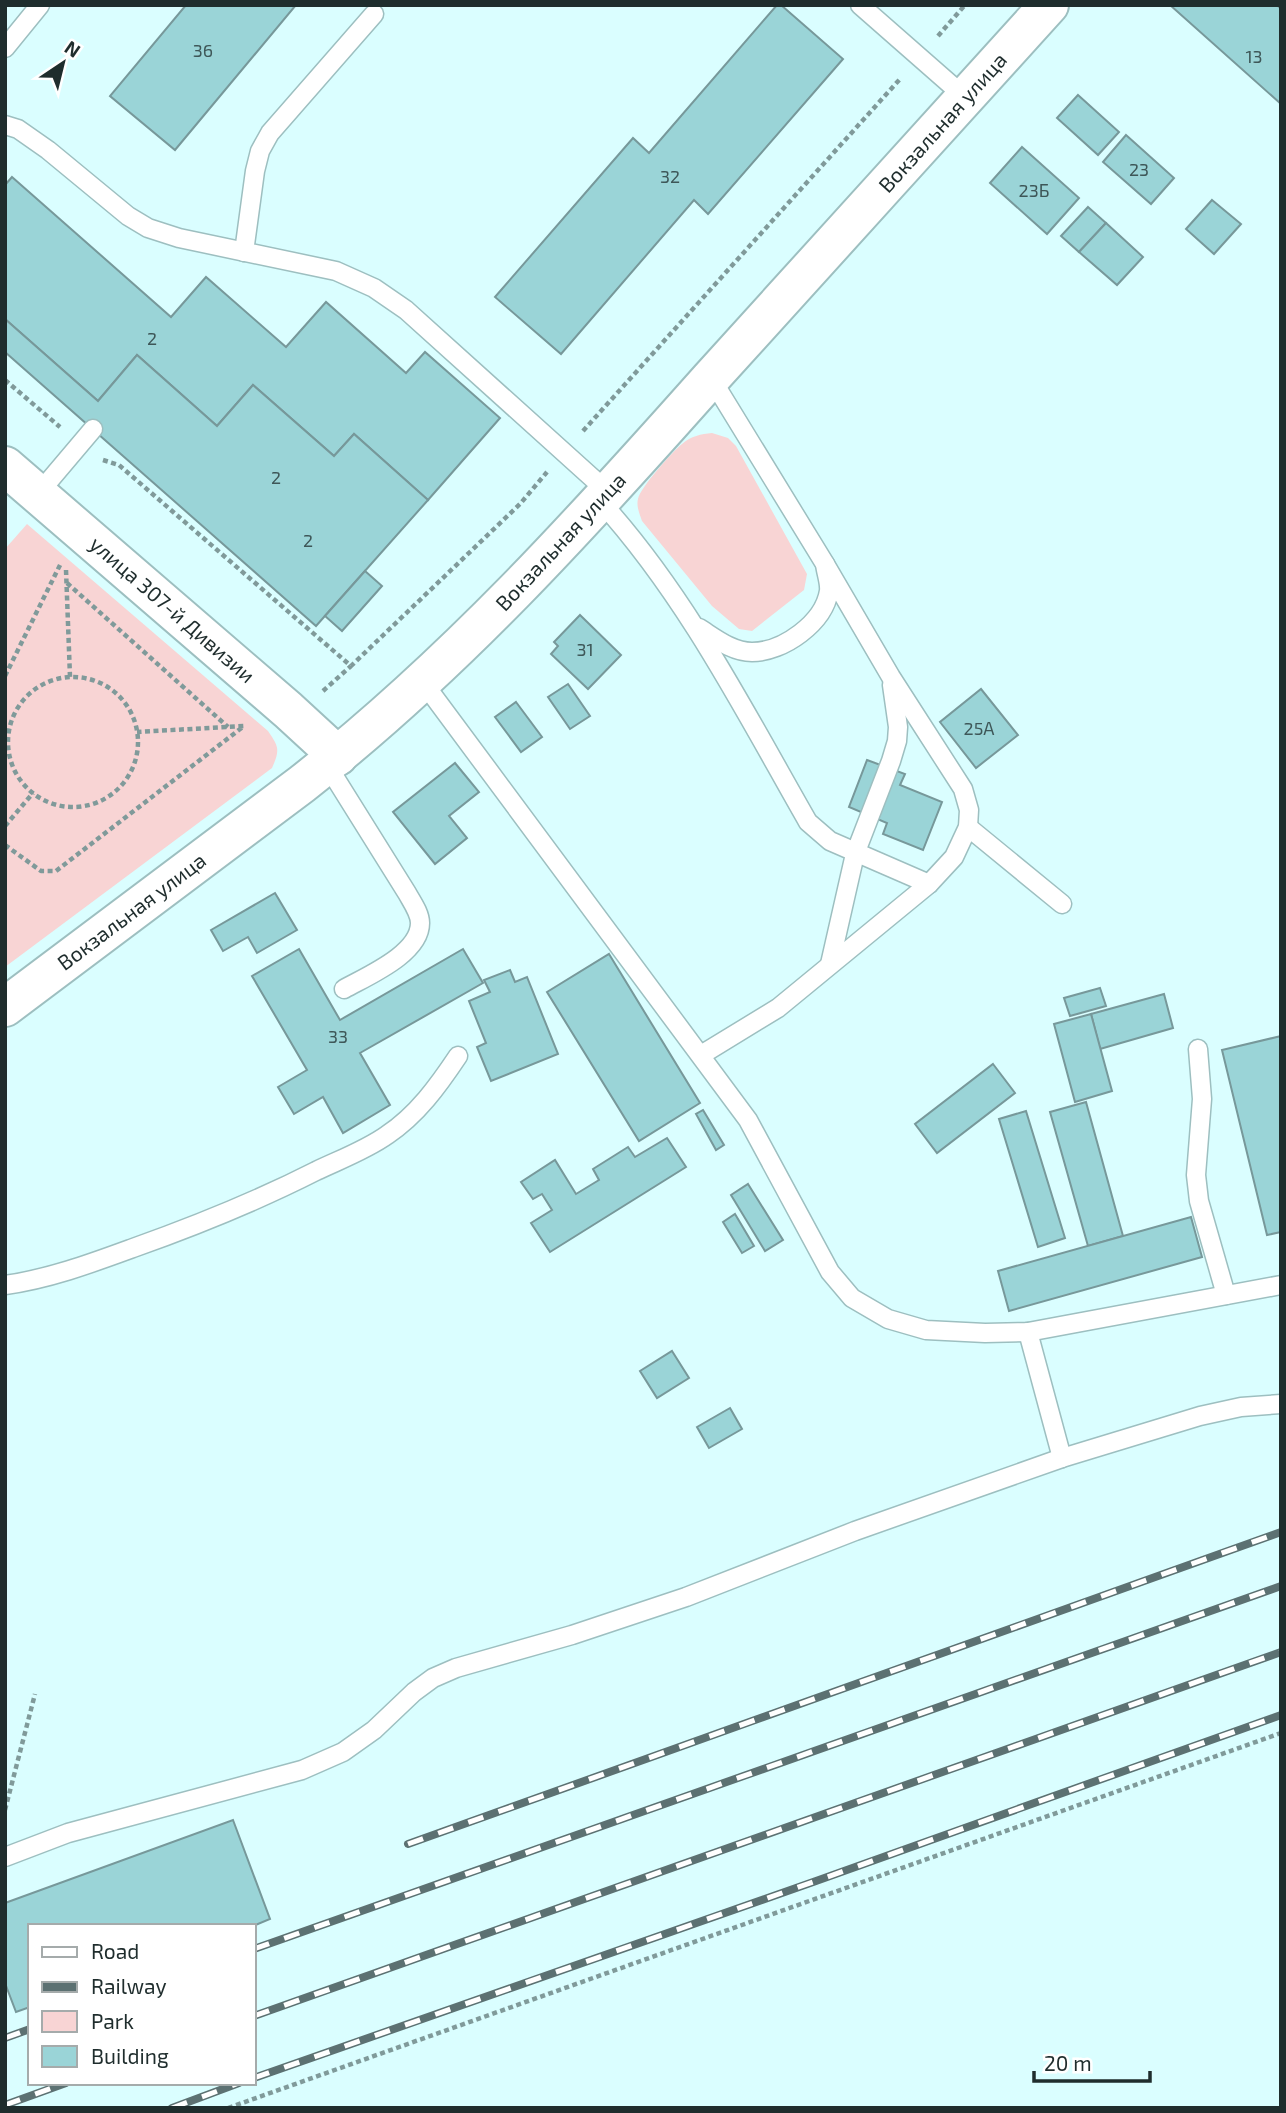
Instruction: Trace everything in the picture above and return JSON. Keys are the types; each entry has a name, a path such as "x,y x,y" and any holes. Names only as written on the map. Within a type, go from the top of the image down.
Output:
{"main road":[{"name":"Вокзальная улица","path":"5,1007 332,761 423,682 515,594 605,498 1049,5"},
{"name":"улица 307-й Дивизии","path":"5,466 288,710 332,761"}],"lane":[{"path":"5,48 40,5"},
{"path":"860,5 966,98"},
{"path":"244,251 260,150 270,133 374,13"},
{"path":"5,125 18,129 48,150 128,216 148,228 179,238 336,271 374,288 406,310 565,452 605,498 696,626 808,822 830,842 929,884"},
{"path":"701,1055 778,1009 929,884 954,857 968,827 969,810 963,789 891,677 711,378"},
{"path":"37,494 93,429"},
{"path":"696,626 729,646 751,652 773,649 803,631 821,611 829,591 825,564"},
{"path":"830,964 855,853 897,741 898,727 891,677"},
{"path":"423,682 748,1120 830,1272 852,1298 888,1319 926,1330 1028,1332 1281,1285"},
{"path":"332,761 416,909 420,923 417,936 400,956 344,989"},
{"path":"968,827 1062,904"},
{"path":"1198,1049 1202,1099 1196,1175 1199,1201 1226,1295"},
{"path":"5,1285 28,1282 73,1269 188,1228 286,1186 386,1136 411,1116 435,1091 458,1056"},
{"path":"1028,1332 1062,1458"},
{"path":"5,1857 68,1833 302,1770 342,1752 374,1730 414,1692 445,1673 686,1597 855,1531 1062,1458 1200,1416 1241,1407 1281,1404"}],"path":[{"path":"5,380 94,457 119,465 351,666 520,504 965,5"},
{"path":"5,676 65,555 70,677"},
{"path":"67,583 228,727"},
{"path":"70,677 91,680 110,688 126,704 137,732 138,746 134,767 122,785 106,799 85,807 63,807 33,793 13,767 8,747 10,726 18,707 32,692 50,681 70,677"},
{"path":"5,845 41,871 57,872 244,726 137,732"},
{"path":"5,826 33,793"},
{"path":"5,1810 35,1694"},
{"path":"228,2108 1281,1733"}],"green space":[{"path":"712,433 728,438 736,446 807,574 804,590 752,631 739,629 712,606 642,521 638,507 638,499 644,487 677,448 693,437"},
{"path":"27,524 268,731 276,745 277,753 272,768 5,967 5,549"}],"building":[{"path":"186,5 296,5 175,150 110,96"},
{"path":"777,5 781,5 843,59 708,214 694,200 561,354 495,297 633,138 649,153"},
{"path":"1170,5 1277,5 1281,9 1281,104"},
{"path":"1078,95 1119,132 1098,155 1057,118"},
{"path":"1126,135 1174,178 1151,204 1103,162"},
{"path":"1022,147 1079,198 1047,234 990,183"},
{"path":"12,177 171,317 206,277 286,347 326,302 406,373 425,352 500,418 428,500 354,434 334,456 253,385 217,426 137,355 98,401 5,319 5,185"},
{"path":"1212,200 1241,224 1214,254 1186,229"},
{"path":"1088,207 1106,223 1079,252 1061,236"},
{"path":"1106,223 1143,257 1117,285 1079,252"},
{"path":"5,319 98,401 137,355 217,426 253,385 334,456 354,434 428,500 316,626 5,352"},
{"path":"365,571 382,586 342,631 325,616"},
{"path":"580,615 621,655 588,689 551,654 558,646 554,642"},
{"path":"568,684 590,716 570,729 548,697"},
{"path":"981,689 1018,735 976,768 940,722"},
{"path":"516,702 542,737 521,752 495,717"},
{"path":"867,760 905,774 900,785 942,802 923,850 883,834 887,823 849,807"},
{"path":"455,763 479,792 449,816 467,838 435,864 393,812"},
{"path":"275,893 297,930 257,953 248,937 223,951 211,930"},
{"path":"299,949 340,1020 463,949 483,983 360,1053 390,1105 343,1133 323,1097 294,1114 278,1087 307,1070 252,976"},
{"path":"609,954 700,1103 639,1141 547,992"},
{"path":"510,970 515,982 527,977 558,1054 491,1081 477,1047 486,1043 469,1001 490,992 484,980"},
{"path":"1100,988 1106,1006 1070,1016 1064,998"},
{"path":"1164,994 1173,1028 1100,1049 1091,1014"},
{"path":"1091,1014 1112,1091 1075,1102 1054,1024"},
{"path":"1281,1036 1281,1232 1267,1235 1222,1050"},
{"path":"993,1064 1015,1093 937,1153 915,1124"},
{"path":"1086,1102 1123,1236 1088,1246 1050,1112"},
{"path":"703,1110 724,1145 716,1150 696,1114"},
{"path":"1026,1111 1065,1238 1038,1247 999,1119"},
{"path":"667,1138 686,1167 550,1252 531,1223 552,1210 542,1194 533,1199 521,1182 555,1160 576,1194 599,1180 593,1169 628,1147 635,1157"},
{"path":"748,1184 783,1240 765,1251 731,1195"},
{"path":"735,1214 754,1246 742,1253 723,1222"},
{"path":"1191,1217 1202,1257 1009,1311 998,1271"},
{"path":"672,1351 689,1378 657,1398 640,1371"},
{"path":"730,1408 742,1429 709,1448 697,1427"},
{"path":"233,1820 270,1919 256,1925 28,1924 28,2008 16,2012 5,1983 5,1903"}],"railway":[{"path":"408,1844 1281,1532"},
{"path":"256,1948 1281,1586"},
{"path":"256,2015 1281,1652"},
{"path":"256,2077 1281,1715"},
{"path":"5,2038 28,2030"},
{"path":"5,2105 60,2085"},
{"path":"172,2108 234,2085"}]}
